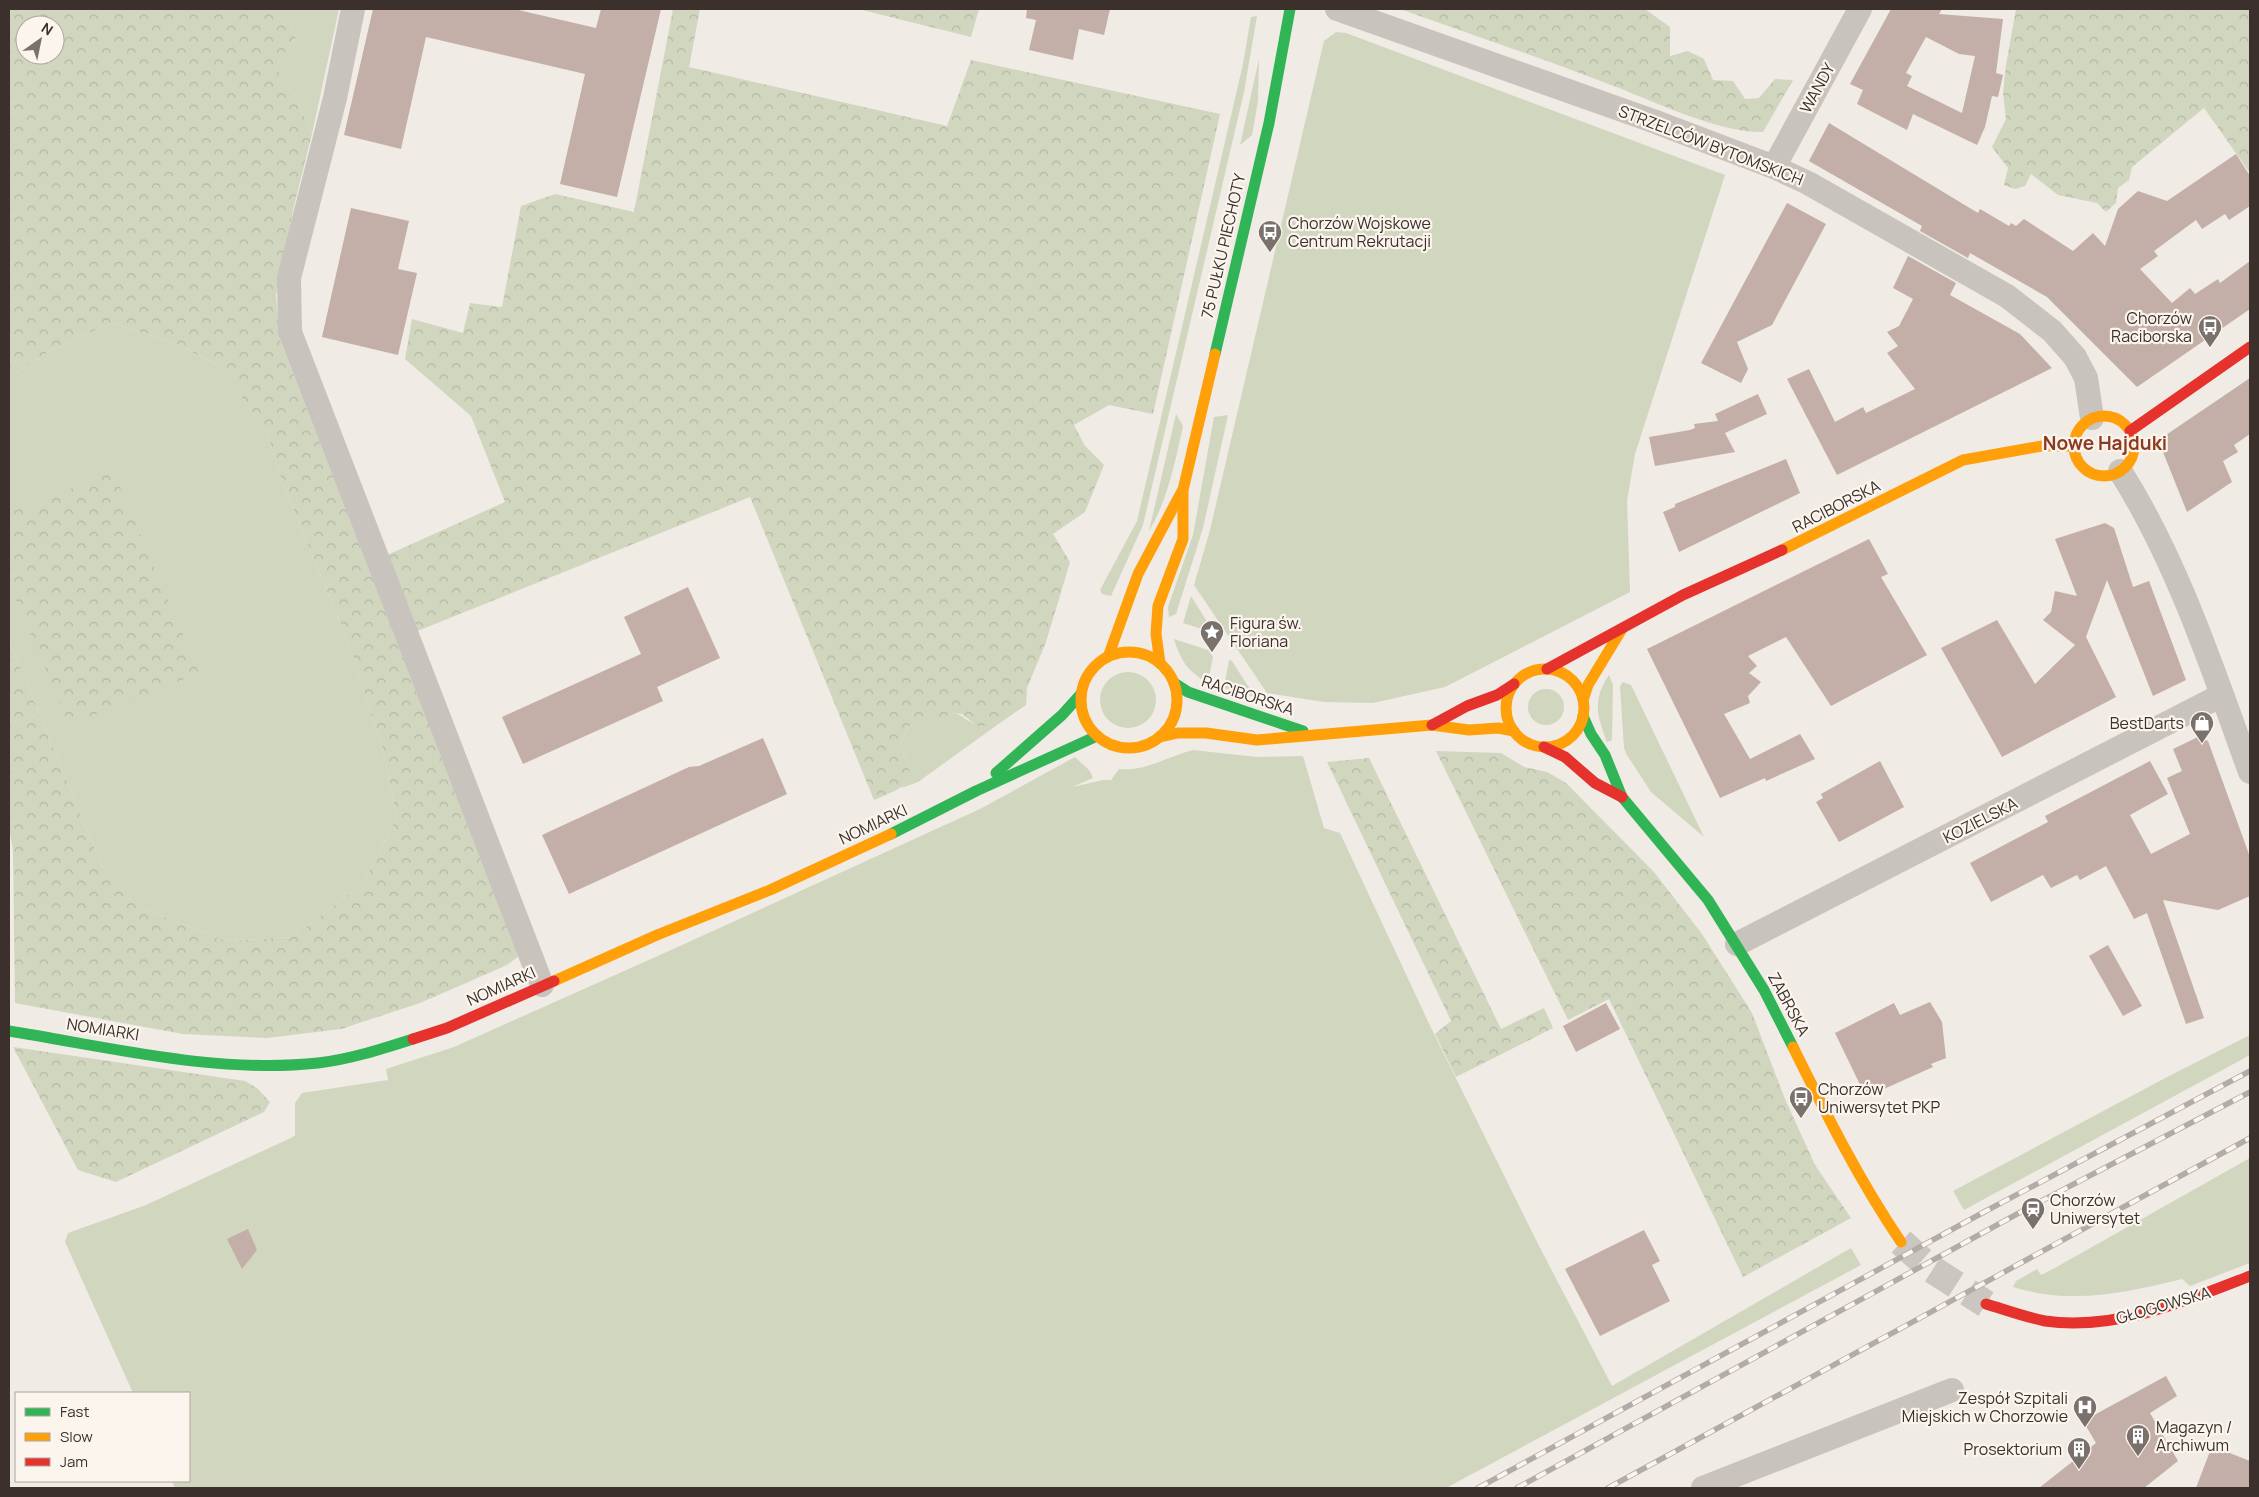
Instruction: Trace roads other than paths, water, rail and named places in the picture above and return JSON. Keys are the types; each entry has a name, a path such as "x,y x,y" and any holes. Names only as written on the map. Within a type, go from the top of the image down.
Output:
{"street":[{"path":"353,9 335,98 289,278 290,332 542,985"},
{"name":"75 PUŁKU PIECHOTY","path":"1160,663 1156,634 1158,606 1183,539 1183,490 1269,123 1290,9"},
{"name":"STRZELCÓW BYTOMSKICH","path":"1337,9 1653,121 1774,167 1816,188 1999,291 2052,331 2075,357 2086,378 2092,418"},
{"name":"WANDY","path":"1774,167 1860,9"},
{"path":"2130,431 2250,347"},
{"path":"2106,416 2120,420 2130,431 2134,441 2133,453 2128,463 2120,471 2110,475 2090,472 2081,465 2076,456 2074,446 2079,430 2092,418 2106,416"},
{"name":"RACIBORSKA","path":"1547,669 1564,658 1622,629 1683,595 1796,544 1963,460 2042,446 2074,446"},
{"path":"2120,471 2139,503 2180,586 2250,772"},
{"name":"75 PUŁKU PIECHOTY","path":"1108,657 1134,580 1156,536 1183,490"},
{"name":"RACIBORSKA","path":"1583,700 1588,685 1622,629"},
{"path":"1129,652 1150,657 1160,663 1174,684 1177,707 1168,728 1160,737 1146,746 1130,748 1114,746 1097,736 1087,724 1082,710 1081,694 1085,679 1095,666 1108,657 1129,652"},
{"path":"1547,669 1568,676 1578,687 1583,700 1583,716 1576,731 1569,738 1553,746 1527,742 1514,731 1506,712 1506,702 1514,684 1528,672 1547,669"},
{"name":"RACIBORSKA","path":"1174,684 1188,692 1314,734"},
{"name":"RACIBORSKA","path":"1432,725 1467,706 1497,695 1514,684"},
{"name":"NOMIARKI","path":"976,791 1062,715 1081,694"},
{"name":"KOZIELSKA","path":"1737,944 2222,695"},
{"name":"ZABRSKA","path":"1583,716 1591,734 1605,755 1622,797 1708,900 1737,944 1764,990 1860,1178 1885,1221 1901,1242"},
{"name":"RACIBORSKA","path":"1160,737 1178,733 1206,733 1257,740 1432,725 1469,730 1498,728 1514,731"},
{"name":"NOMIARKI","path":"9,1031 181,1059 247,1066 318,1063 400,1045 447,1028 657,935 770,890 925,818 976,791 1097,736"},
{"name":"ZABRSKA","path":"1544,746 1565,757 1595,783 1622,797"},
{"name":"GŁOGOWSKA","path":"1986,1304 2012,1313 2048,1321 2072,1323 2108,1320 2163,1308 2250,1276"},
{"path":"1703,1488 1952,1390"}],"tunnel":[{"path":"1901,1242 1930,1268 1986,1304"}],"railway":[{"path":"1478,1488 1984,1212 2250,1071"},
{"path":"1517,1488 2028,1208 2250,1092"},
{"path":"1608,1488 2250,1138"}],"place":[{"name":"Chorzów Wojskowe Centrum Rekrutacji","path":"1270,253"},
{"name":"Chorzów Raciborska","path":"2210,348"},
{"name":"Figura św. Floriana","path":"1212,653"},
{"name":"BestDarts","path":"2202,744"},
{"name":"Chorzów Uniwersytet PKP","path":"1801,1119"},
{"name":"Chorzów Uniwersytet","path":"2033,1230"},
{"name":"Zespół Szpitali Miejskich w Chorzowie","path":"2085,1428"},
{"name":"Magazyn / Archiwum","path":"2138,1457"},
{"name":"Prosektorium","path":"2079,1470"}],"district":[{"name":"Nowe Hajduki","path":"2105,443"}]}
